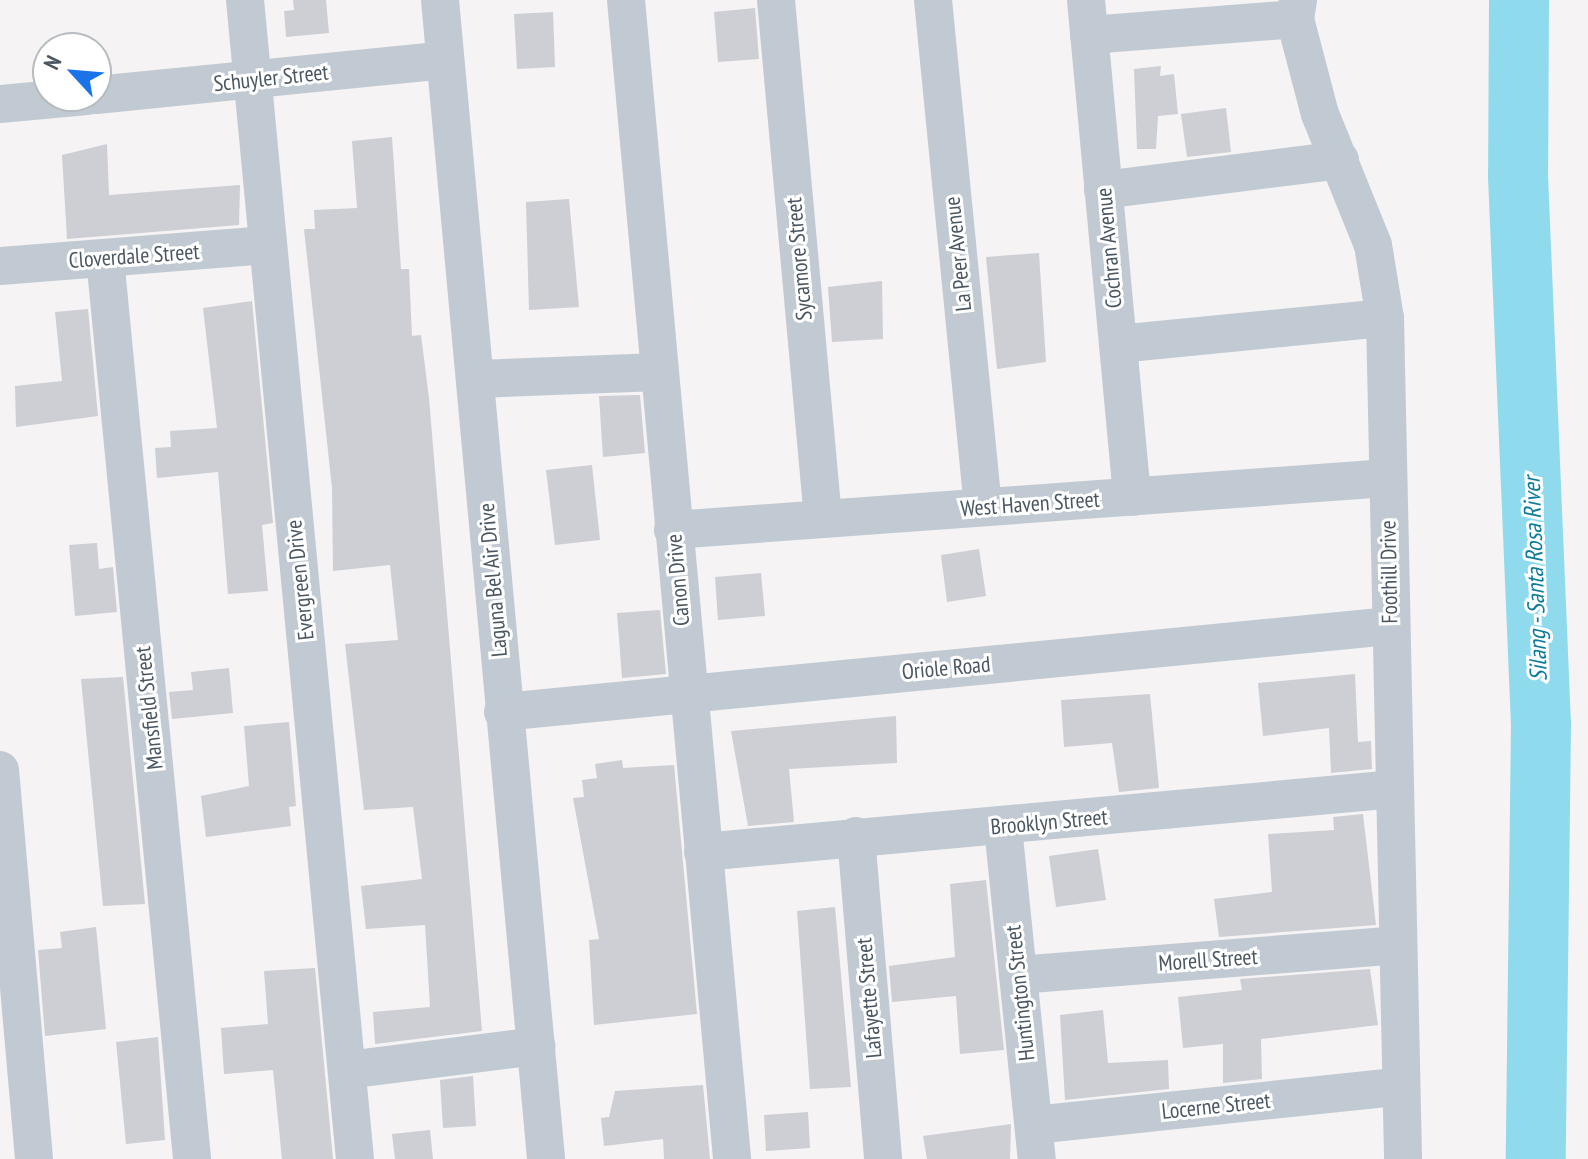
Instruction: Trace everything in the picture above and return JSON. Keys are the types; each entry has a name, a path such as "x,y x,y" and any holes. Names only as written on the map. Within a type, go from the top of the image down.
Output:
{"street":[{"name":"Evergreen Drive","path":"245,0 355,1159"},
{"name":"Laguna Bel Air Drive","path":"440,0 546,1159"},
{"name":"Canon Drive","path":"626,0 732,1159"},
{"name":"Sycamore Street","path":"776,0 823,518"},
{"name":"La Peer Avenue","path":"933,0 983,507"},
{"path":"1088,18 1296,9"},
{"name":"Foothill Drive","path":"1296,9 1340,160 1373,245 1385,318 1398,1087 1403,1159"},
{"name":"Cochran Avenue","path":"1088,18 1132,497"},
{"name":"Schuyler Street","path":"112,93 445,60"},
{"path":"0,104 32,101"},
{"path":"1103,190 1340,160"},
{"name":"Cloverdale Street","path":"0,266 267,245"},
{"name":"Mansfield Street","path":"105,258 192,1159"},
{"path":"1118,344 1385,318"},
{"path":"477,379 659,372"},
{"name":"West Haven Street","path":"673,530 1387,478"},
{"name":"Oriole Road","path":"503,712 1389,626"},
{"path":"0,770 34,1159"},
{"name":"Brooklyn Street","path":"703,852 1395,789"},
{"name":"Huntington Street","path":"1003,827 1036,1142"},
{"name":"Lafayette Street","path":"856,836 883,1159"},
{"name":"Morell Street","path":"1018,975 1397,945"},
{"path":"347,1070 536,1046"},
{"name":"Locerne Street","path":"1036,1142 1398,1087"}],"building":[{"path":"293,0 326,0 329,33 286,37 284,11 294,10"},
{"path":"755,8 759,59 718,62 714,12"},
{"path":"553,12 555,67 517,69 514,14"},
{"path":"1161,66 1160,76 1174,74 1178,114 1158,116 1156,149 1137,149 1134,69"},
{"path":"1226,108 1231,152 1187,157 1181,114"},
{"path":"392,137 401,269 409,269 412,336 421,335 429,398 482,1031 375,1044 373,1012 430,1007 425,925 366,929 361,886 422,879 413,807 364,810 345,644 398,640 390,565 333,571 332,488 304,229 315,229 314,210 357,208 352,141"},
{"path":"107,144 109,195 240,185 239,225 67,239 62,155"},
{"path":"569,199 579,307 529,310 526,202"},
{"path":"1039,253 1046,362 997,369 986,257"},
{"path":"882,281 883,339 832,342 828,287"},
{"path":"252,301 273,523 262,525 268,591 228,594 218,472 157,478 155,448 171,447 170,431 217,428 203,308"},
{"path":"88,309 98,416 16,427 15,386 62,381 55,312"},
{"path":"640,395 645,453 603,457 599,396"},
{"path":"592,465 600,540 555,545 546,470"},
{"path":"97,543 99,569 113,567 117,612 75,616 69,545"},
{"path":"979,549 986,596 947,602 941,555"},
{"path":"761,573 765,616 718,620 715,577"},
{"path":"660,610 666,674 622,678 617,613"},
{"path":"229,668 233,713 172,719 169,692 193,690 191,672"},
{"path":"1355,674 1358,742 1371,741 1372,769 1331,773 1329,728 1263,736 1258,683"},
{"path":"123,677 145,904 103,906 81,679"},
{"path":"1150,694 1159,788 1119,792 1112,743 1064,747 1061,700"},
{"path":"896,716 897,763 789,769 794,822 748,826 731,731"},
{"path":"289,722 296,806 289,807 291,826 206,837 201,796 249,786 244,726"},
{"path":"622,760 623,768 674,765 697,1014 594,1025 589,940 599,939 573,798 584,797 582,780 597,778 595,764"},
{"path":"1363,814 1376,925 1219,937 1214,899 1272,892 1268,834 1334,830 1333,817"},
{"path":"1098,849 1106,900 1056,907 1049,856"},
{"path":"986,880 1004,1050 960,1054 956,996 892,1002 889,966 955,957 950,884"},
{"path":"835,907 851,1087 810,1089 797,911"},
{"path":"96,927 106,1029 45,1036 38,950 62,948 60,932"},
{"path":"315,968 333,1159 282,1159 273,1070 224,1074 221,1028 268,1024 264,971"},
{"path":"1370,969 1378,1025 1261,1039 1262,1079 1223,1083 1223,1044 1183,1048 1178,997 1242,990 1240,979"},
{"path":"1103,1010 1108,1063 1168,1060 1169,1089 1065,1100 1060,1015"},
{"path":"158,1037 165,1140 126,1144 116,1042"},
{"path":"473,1076 476,1126 443,1128 440,1080"},
{"path":"703,1085 710,1159 664,1159 663,1139 604,1146 601,1118 609,1117 615,1091"},
{"path":"808,1112 810,1148 766,1151 764,1115"},
{"path":"1011,1124 1010,1159 927,1159 923,1136"},
{"path":"430,1130 433,1159 395,1159 392,1134"}],"waterway":[{"name":"Silang - Santa Rosa River","path":"1519,0 1518,176 1541,724 1536,1159"}]}
